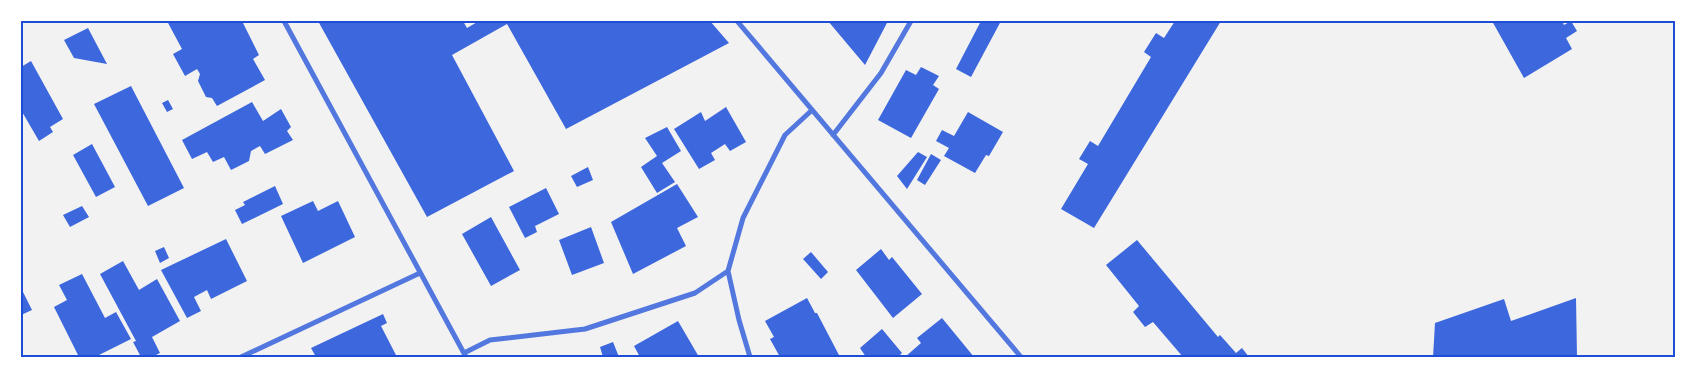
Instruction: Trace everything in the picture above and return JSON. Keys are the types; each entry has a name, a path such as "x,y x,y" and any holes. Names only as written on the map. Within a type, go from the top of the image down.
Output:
{"street":[{"path":"284,21 465,355 490,340 585,329 695,293 728,270"},
{"path":"737,21 811,111 1021,357"},
{"path":"833,135 882,73 911,21"},
{"path":"750,357 739,320 728,270 744,218 785,135 811,111"},
{"path":"241,357 420,273"}],"building":[{"path":"167,21 242,21 259,55 253,59 265,80 217,106 212,98 206,97 198,81 200,74 197,69 185,76 173,54 182,49"},
{"path":"318,21 463,21 467,28 479,21 710,21 729,43 566,129 507,24 452,55 514,171 427,217"},
{"path":"828,21 888,21 865,65"},
{"path":"981,21 1001,21 971,77 956,69"},
{"path":"1175,21 1221,21 1094,228 1061,209 1088,164 1079,159 1090,141 1098,146 1151,57 1144,52 1156,33 1164,38"},
{"path":"1492,21 1562,21 1564,25 1571,21 1577,31 1566,38 1572,49 1524,78"},
{"path":"88,28 107,64 74,58 64,40"},
{"path":"31,61 63,119 50,127 53,132 39,141 21,110 21,67"},
{"path":"921,67 939,76 933,85 939,89 911,138 878,120 906,70 916,75"},
{"path":"131,86 184,188 148,206 94,104"},
{"path":"168,100 173,109 167,112 162,103"},
{"path":"252,102 263,121 281,109 291,127 287,131 293,140 265,154 260,146 251,151 249,161 231,170 224,157 213,162 207,152 192,159 182,140"},
{"path":"726,107 746,142 730,151 725,144 711,153 715,160 699,169 674,129 701,112 705,121"},
{"path":"968,112 1003,132 989,156 986,155 975,173 944,156 949,148 936,141 942,130 954,136"},
{"path":"667,127 681,151 662,163 675,182 657,193 641,167 657,156 645,138"},
{"path":"92,144 115,187 96,197 73,155"},
{"path":"918,152 927,157 907,189 897,176"},
{"path":"931,154 941,160 925,185 917,180"},
{"path":"588,167 593,180 577,187 571,176"},
{"path":"677,184 698,217 677,228 686,246 633,274 611,222"},
{"path":"275,186 283,204 242,224 235,210 245,205 243,202"},
{"path":"546,188 559,214 535,226 537,232 525,238 509,207"},
{"path":"313,201 318,211 338,201 355,237 303,263 281,216"},
{"path":"82,206 89,217 70,227 63,215"},
{"path":"491,217 520,270 491,286 462,234"},
{"path":"591,227 604,263 572,275 559,240"},
{"path":"226,239 247,281 211,299 207,290 194,297 201,311 187,318 161,270"},
{"path":"1137,240 1218,337 1220,335 1236,353 1242,348 1249,357 1183,357 1153,322 1145,327 1133,312 1139,306 1106,265"},
{"path":"164,247 169,258 160,263 155,251"},
{"path":"881,249 889,260 892,257 922,294 893,318 856,270"},
{"path":"811,252 828,272 821,279 803,259"},
{"path":"123,261 139,290 157,279 180,321 152,337 160,353 152,357 141,357 133,342 136,341 100,274"},
{"path":"82,274 105,318 116,312 131,339 95,357 79,357 54,307 67,300 59,285"},
{"path":"23,292 32,310 21,315 21,293"},
{"path":"807,298 840,357 780,357 770,339 774,337 765,321"},
{"path":"1576,298 1577,357 1433,357 1435,323 1504,299 1511,321"},
{"path":"383,314 387,323 381,326 397,357 316,357 311,348"},
{"path":"942,318 974,357 905,357 921,343 917,338"},
{"path":"678,321 699,357 640,357 634,346"},
{"path":"882,329 902,353 898,357 866,357 860,348"},
{"path":"613,342 619,357 603,357 600,347"}]}
